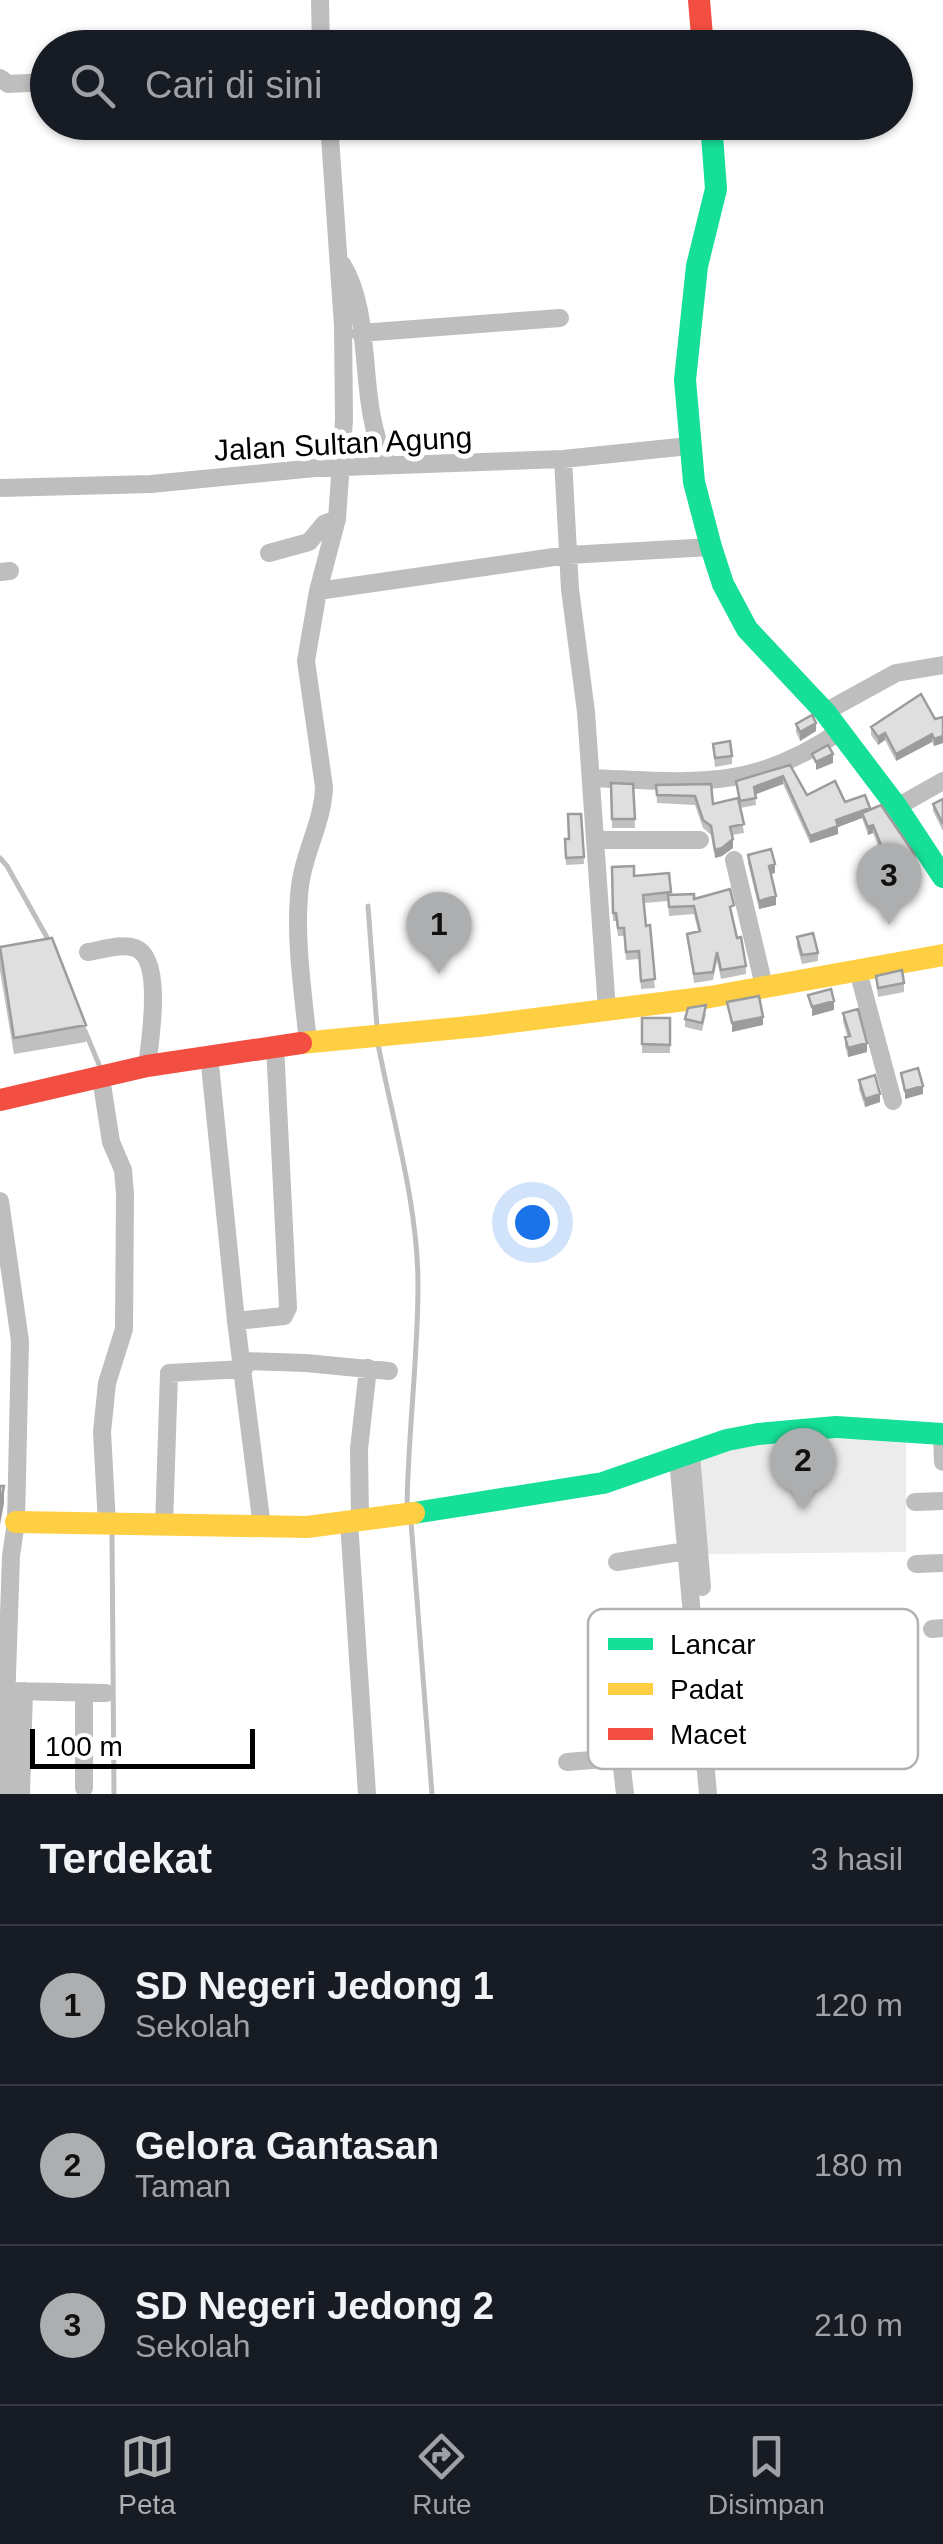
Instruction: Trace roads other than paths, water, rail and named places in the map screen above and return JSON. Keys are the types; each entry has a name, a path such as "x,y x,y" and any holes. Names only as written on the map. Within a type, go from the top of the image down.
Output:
{"street":[{"path":"320,0 321,30"},
{"path":"699,0 702,30"},
{"path":"0,78 8,84 30,83"},
{"path":"308,1042 300,900 304,865 324,803 306,660 318,591 337,519 342,467 344,365 331,140"},
{"path":"713,140 716,188 697,266 688,336 686,410 694,482 722,584 747,629 825,712 897,807 943,877"},
{"path":"339,259 356,296 375,426 388,464"},
{"path":"360,333 560,318"},
{"name":"Jalan Sultan Agung","path":"0,488 151,484 388,464 563,460 688,446"},
{"path":"563,460 607,1010"},
{"path":"269,553 309,542 324,524 337,519"},
{"path":"318,591 568,555 711,547"},
{"path":"825,712 896,673 943,665"},
{"path":"591,778 687,781 751,776 806,754 840,731"},
{"path":"897,807 943,781"},
{"path":"596,840 700,840"},
{"path":"734,860 764,986"},
{"path":"88,952 129,947 138,948 145,956 154,1009 147,1066"},
{"path":"0,1100 147,1066 275,1045 607,1010 943,955"},
{"path":"858,971 892,1102"},
{"path":"236,1320 284,1316 288,1308 275,1045"},
{"path":"209,1056 262,1527"},
{"path":"101,1078 111,1142 123,1170 125,1194 124,1329 107,1383 102,1432 107,1524"},
{"path":"0,1201 20,1341 8,1432 21,1794"},
{"path":"164,1526 169,1373 244,1365 389,1371"},
{"path":"368,1368 354,1521 368,1794"},
{"path":"9,1516 107,1524 308,1527 548,1494 603,1483 758,1434 818,1428 942,1434 943,1462"},
{"path":"684,1456 691,1609"},
{"path":"684,1456 702,1587"},
{"path":"915,1502 943,1502"},
{"path":"617,1562 686,1552"},
{"path":"916,1564 943,1563"},
{"path":"15,1691 106,1693"},
{"path":"3,1794 2,1772 15,1691"},
{"path":"84,1693 84,1788"},
{"path":"567,1762 588,1761"},
{"path":"622,1769 624,1794"},
{"path":"706,1769 708,1794"}],"waterway":[{"path":"0,858 49,941"},
{"path":"368,906 377,1027"},
{"path":"85,1031 100,1067"},
{"path":"378,1044 409,1194 417,1255 418,1313 407,1507"},
{"path":"411,1522 432,1794"},
{"path":"112,1535 114,1794"}],"place":[{"name":"SD Negeri Jedong 2","path":"889,925"},
{"name":"SD Negeri Jedong 1","path":"439,974"},
{"name":"Gelora Gantasan","path":"803,1510"}]}
